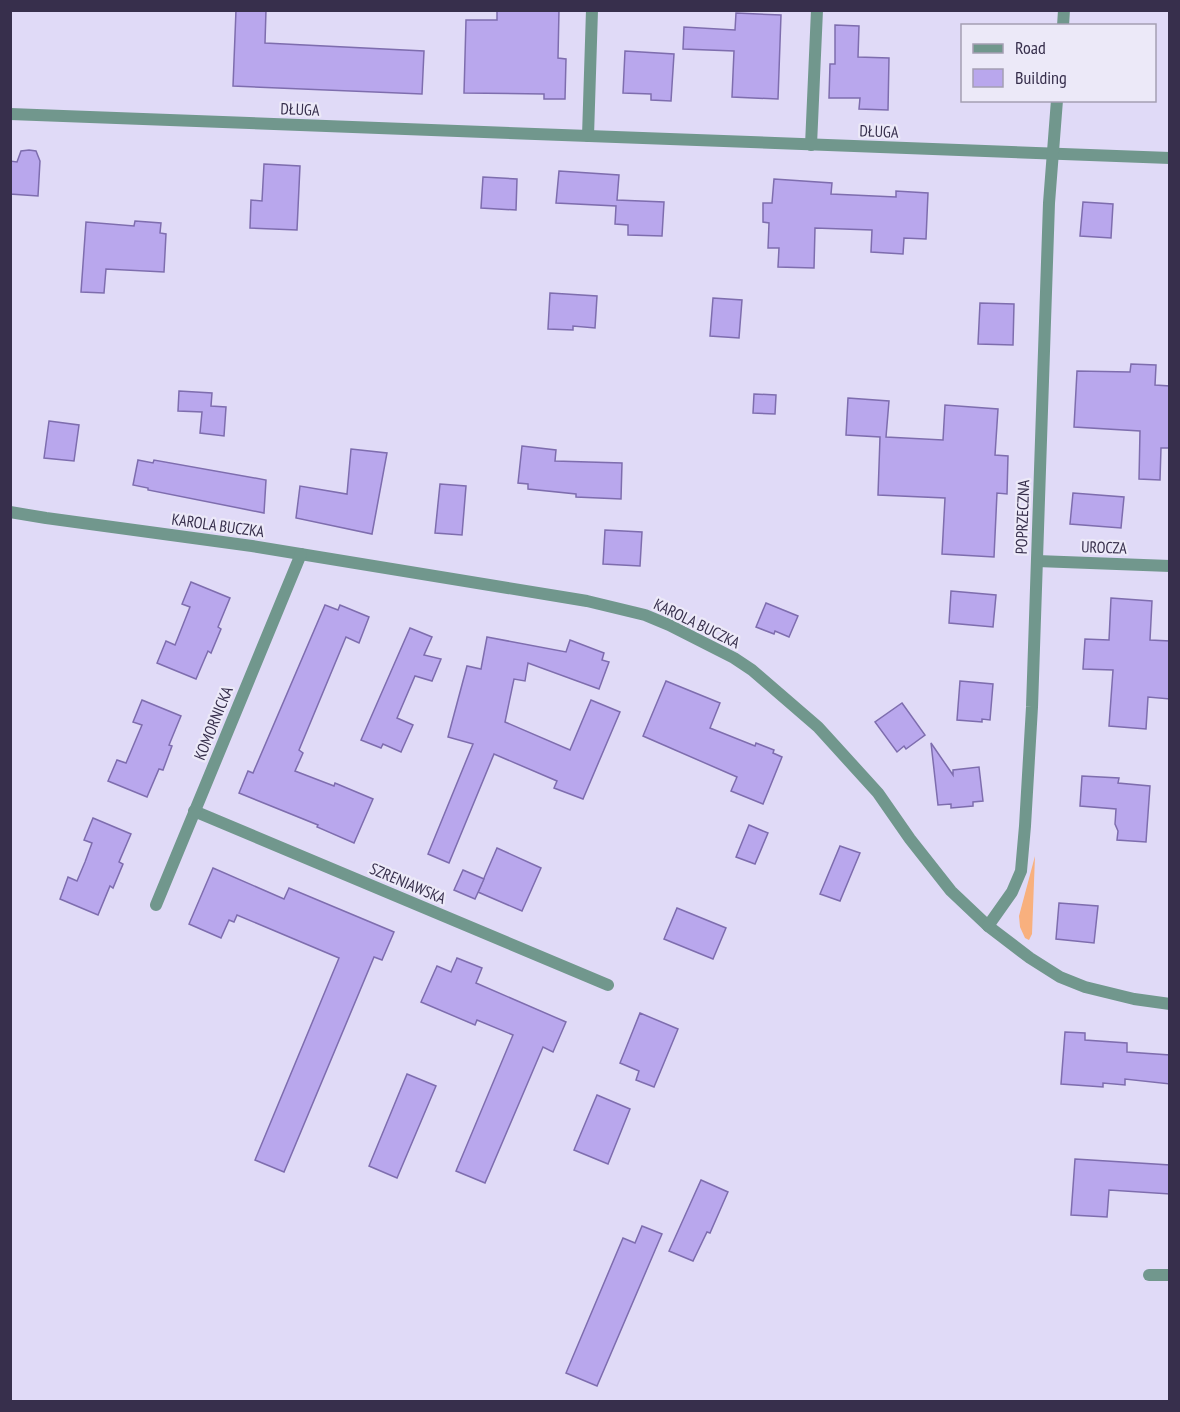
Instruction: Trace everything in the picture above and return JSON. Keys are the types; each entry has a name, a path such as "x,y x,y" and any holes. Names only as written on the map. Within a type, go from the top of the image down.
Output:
{"street":[{"path":"588,136 592,10"},
{"path":"811,145 817,10"},
{"name":"POPRZECZNA","path":"988,926 1012,892 1021,871 1031,719 1049,203 1058,102"},
{"name":"DŁUGA","path":"10,114 1170,158"},
{"name":"KAROLA BUCZKA","path":"10,512 301,554 617,607 669,625 734,658 787,699 838,747 878,793 910,839 951,891 988,926 1030,958 1060,977 1109,994 1170,1004"},
{"name":"KOMORNICKA","path":"156,905 301,554"},
{"name":"UROCZA","path":"1037,561 1170,566"},
{"name":"SZRENIAWSKA","path":"194,811 608,985"},
{"path":"1149,1275 1170,1275"}],"shaded area":[{"path":"1035,856 1032,934 1029,940 1025,938 1020,927 1019,916"}],"building":[{"path":"236,10 266,10 265,43 424,51 422,94 233,86"},
{"path":"497,10 559,10 558,58 566,59 565,99 544,99 544,94 464,93 466,20 497,20"},
{"path":"736,13 781,15 778,99 732,97 734,51 683,49 684,27 735,30"},
{"path":"835,25 859,26 858,57 889,58 888,110 859,109 860,98 829,98 830,64 835,64"},
{"path":"625,51 674,54 671,101 651,100 651,94 623,93"},
{"path":"21,151 36,151 40,161 38,196 10,194 10,161 17,162"},
{"path":"264,164 300,166 297,230 250,228 251,200 262,201"},
{"path":"559,171 619,175 617,200 664,202 662,236 628,235 628,225 615,224 616,206 556,203"},
{"path":"483,177 517,179 516,210 481,208"},
{"path":"774,179 832,183 831,194 896,197 896,191 928,193 926,239 904,238 903,254 871,252 872,230 815,228 814,268 778,267 779,248 768,248 769,223 763,222 763,203 772,203"},
{"path":"1083,202 1113,204 1111,238 1080,236"},
{"path":"135,221 161,223 160,233 166,234 164,272 106,269 104,293 81,292 86,222 134,226"},
{"path":"550,293 597,296 595,328 573,326 573,330 548,329"},
{"path":"713,298 742,300 739,338 710,336"},
{"path":"980,303 1014,304 1013,345 978,344"},
{"path":"1131,364 1156,365 1155,385 1170,386 1170,448 1161,448 1160,480 1139,479 1140,431 1074,427 1077,371 1130,372"},
{"path":"179,391 212,393 211,406 226,407 224,436 200,433 202,412 178,411"},
{"path":"754,394 776,395 775,414 753,413"},
{"path":"848,398 889,401 886,437 943,440 945,405 998,409 995,455 1008,456 1007,494 997,493 994,557 942,554 945,498 878,495 880,437 846,435"},
{"path":"49,421 79,425 74,461 44,458"},
{"path":"522,446 556,450 555,461 622,463 621,499 576,497 576,494 528,489 528,484 518,483"},
{"path":"351,449 387,453 372,534 296,518 300,486 347,494"},
{"path":"138,460 153,463 154,460 266,480 264,513 133,485"},
{"path":"440,484 466,486 462,535 435,533"},
{"path":"1073,493 1124,497 1121,528 1070,524"},
{"path":"605,530 642,532 640,566 603,564"},
{"path":"191,582 230,598 218,627 221,629 211,653 208,651 196,679 157,663 166,641 175,645 190,607 182,604"},
{"path":"951,591 996,595 993,627 949,623"},
{"path":"1111,598 1152,601 1150,640 1170,641 1170,699 1148,697 1146,729 1109,726 1113,670 1083,669 1085,639 1109,640"},
{"path":"766,603 798,616 789,637 756,627"},
{"path":"325,605 338,610 340,605 369,617 359,643 346,637 299,750 303,753 295,771 334,786 335,783 373,799 354,843 317,827 318,825 239,793 248,771 253,773"},
{"path":"410,628 432,637 424,655 441,659 432,681 415,676 397,718 413,725 401,752 383,744 381,748 361,740"},
{"path":"487,637 566,652 570,640 604,653 602,660 609,662 599,689 528,663 525,681 514,679 505,722 570,750 591,700 620,712 583,799 554,788 557,781 494,754 449,863 428,854 473,744 448,737 467,666 481,669"},
{"path":"666,681 720,703 710,728 755,746 756,743 774,750 773,753 782,757 763,804 731,791 737,777 643,736"},
{"path":"960,681 993,684 990,720 982,719 982,722 957,720"},
{"path":"142,700 181,716 169,745 172,746 163,770 159,769 147,797 108,781 117,760 126,763 142,725 133,722"},
{"path":"902,703 925,735 906,749 904,746 897,752 875,722"},
{"path":"931,743 953,775 953,770 979,767 983,801 973,802 973,806 951,808 951,804 938,805"},
{"path":"1082,776 1119,778 1118,783 1150,786 1146,842 1117,840 1116,809 1080,806"},
{"path":"93,818 131,834 119,862 123,864 113,888 110,886 98,915 60,899 68,877 77,881 85,862 92,843 84,840"},
{"path":"749,825 768,833 755,864 736,857"},
{"path":"840,846 860,853 840,901 820,894"},
{"path":"497,848 541,868 522,911 478,892"},
{"path":"213,868 284,899 289,888 394,932 382,960 374,957 284,1172 255,1160 339,958 237,915 234,922 229,920 221,938 189,924"},
{"path":"463,870 484,879 475,899 454,890"},
{"path":"1059,903 1098,906 1094,943 1056,939"},
{"path":"677,908 726,928 713,959 664,939"},
{"path":"457,958 482,968 476,983 566,1022 553,1052 543,1047 485,1183 456,1171 513,1035 477,1020 475,1025 421,1002 437,966 451,972"},
{"path":"640,1013 678,1029 654,1087 636,1080 639,1071 620,1063"},
{"path":"1065,1032 1085,1033 1085,1040 1127,1043 1127,1052 1170,1055 1170,1084 1125,1079 1125,1085 1103,1083 1103,1087 1061,1084"},
{"path":"407,1074 436,1086 397,1178 369,1166"},
{"path":"597,1095 630,1109 608,1164 574,1150"},
{"path":"1075,1159 1170,1165 1170,1194 1109,1190 1107,1217 1071,1215"},
{"path":"701,1180 728,1192 710,1233 707,1232 693,1261 669,1251"},
{"path":"642,1226 662,1234 597,1386 566,1373 623,1238 635,1243"}]}
